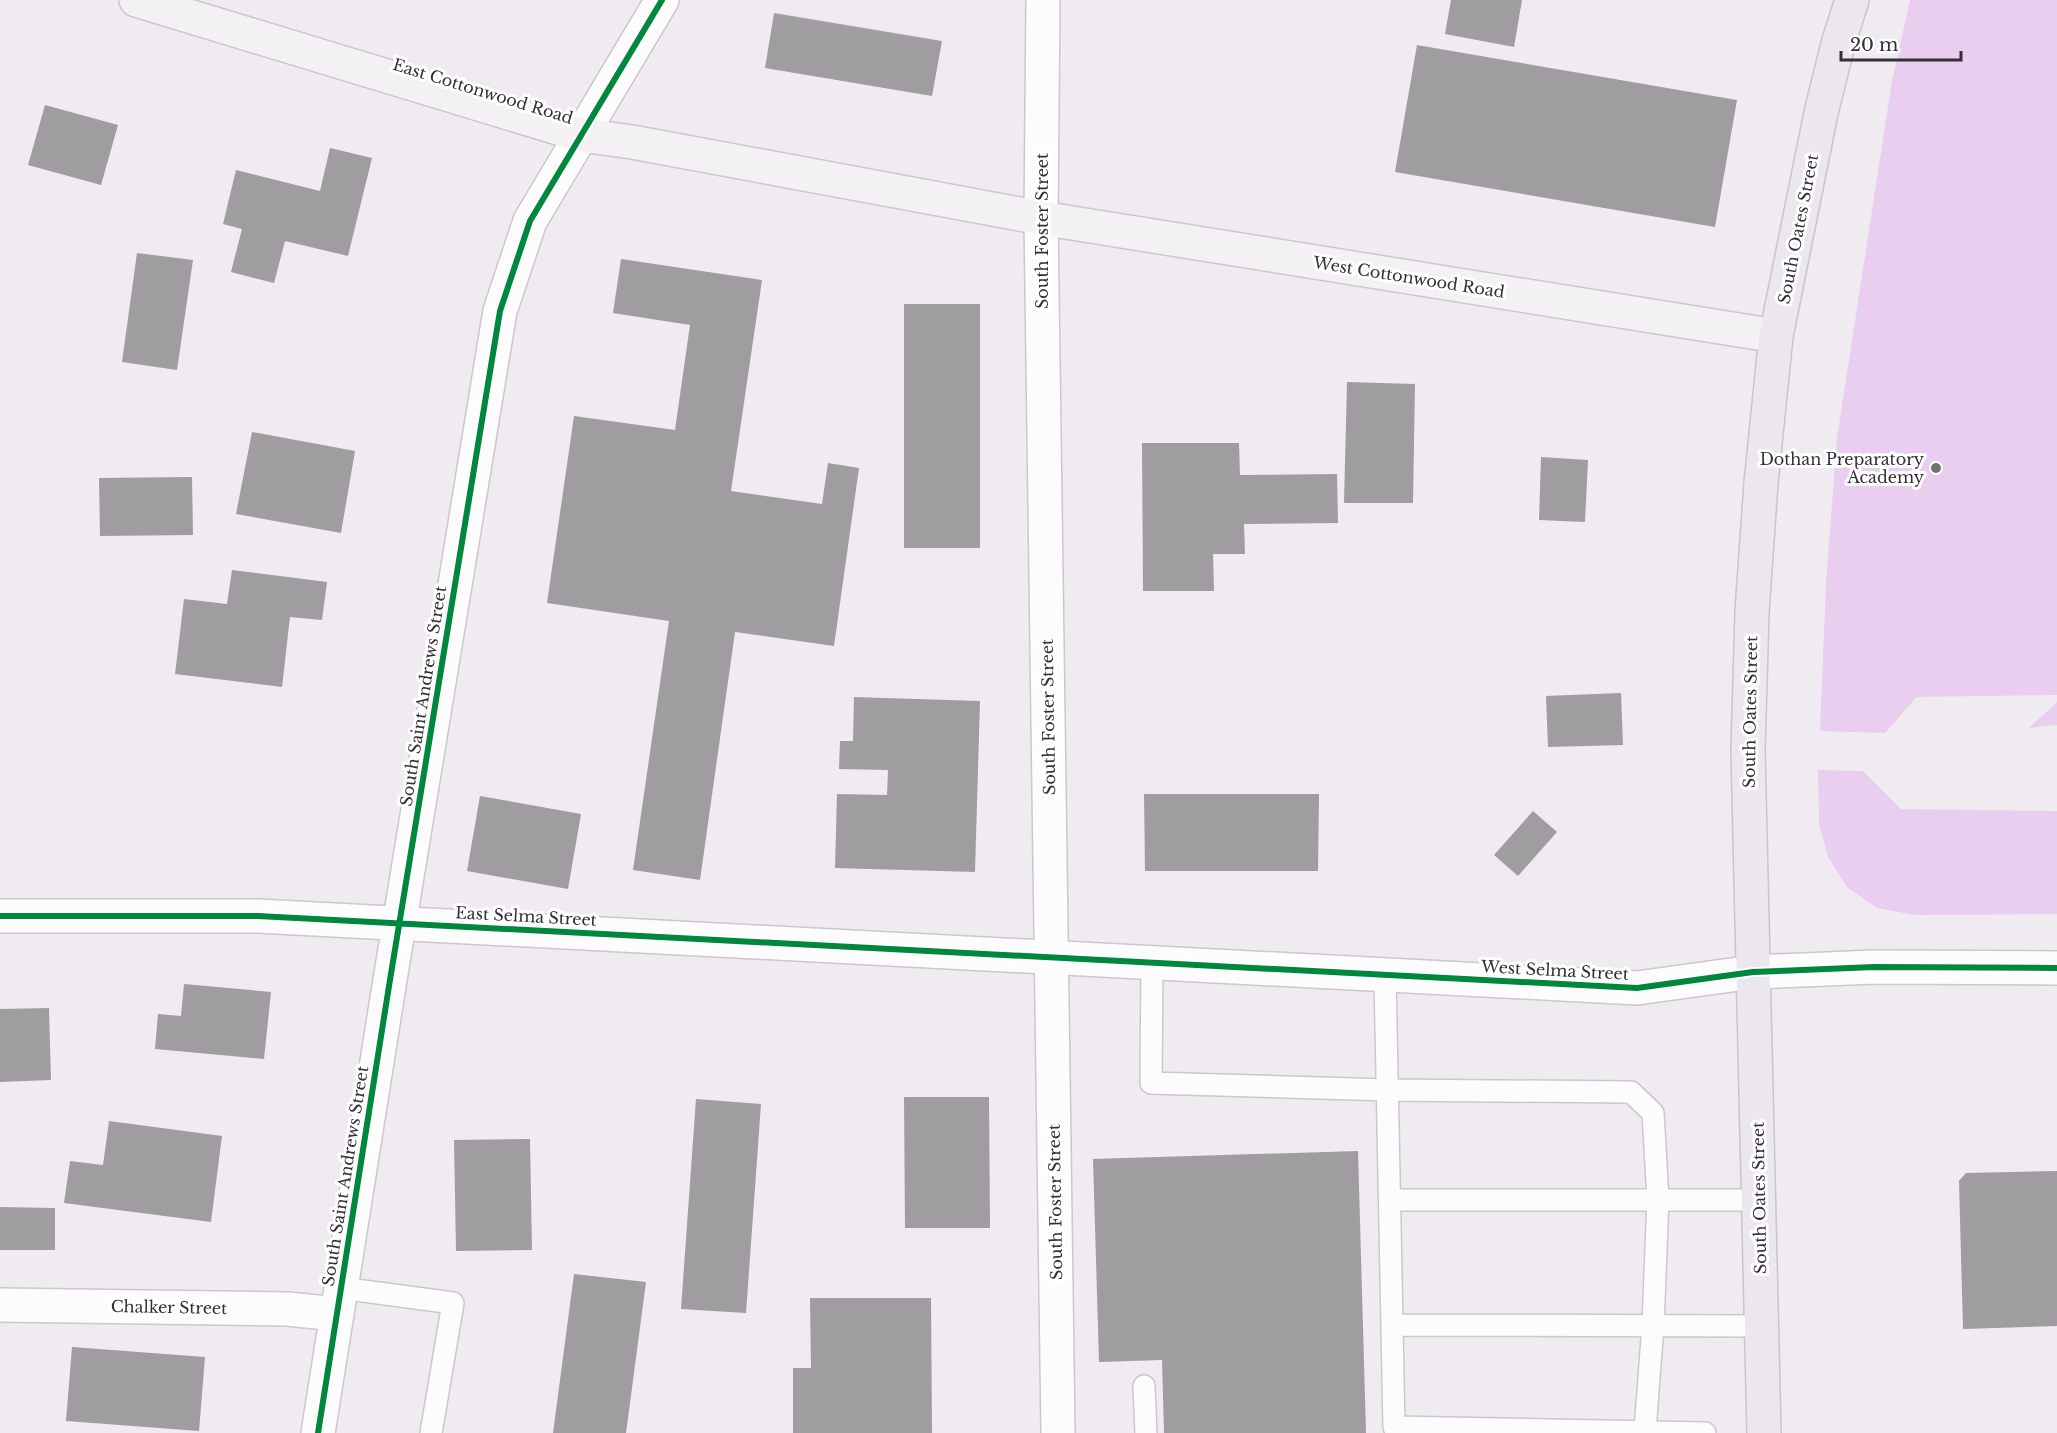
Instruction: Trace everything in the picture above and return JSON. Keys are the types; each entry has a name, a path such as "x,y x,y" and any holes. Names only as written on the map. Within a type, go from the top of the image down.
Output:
{"main road":[{"name":"East Cottonwood Road","path":"136,0 581,135 632,142 1041,218"},
{"name":"South Oates Street","path":"1764,1433 1748,750 1752,612 1761,483 1776,336 1821,113 1838,44 1852,0"},
{"name":"West Cottonwood Road","path":"1041,218 1776,336"}],"street":[{"name":"South Saint Andrews Street","path":"318,1433 500,311 530,221 662,0"},
{"name":"South Foster Street","path":"1043,0 1041,218 1058,1433"},
{"name":"East Selma Street","path":"0,916 258,916 1051,957"},
{"name":"West Selma Street","path":"1051,957 1637,988 1753,972 1874,967 2057,968"},
{"name":"Chalker Street","path":"0,1305 287,1309 339,1301"}],"lane":[{"path":"1152,963 1151,1083 1387,1090 1631,1092 1653,1113 1658,1199 1653,1325 1642,1432"},
{"path":"1385,975 1394,1430 1706,1433"},
{"path":"1391,1200 1759,1200"},
{"path":"339,1301 453,1303 432,1433"},
{"path":"1392,1325 1761,1326"},
{"path":"1144,1386 1146,1433"}],"shaded area":[{"name":"Dothan Preparatory Academy","path":"1910,0 2057,0 2057,695 1917,697 1885,733 1820,731 1826,584 1837,438 1892,81"},
{"path":"2057,702 2057,725 2029,728"},
{"path":"1818,770 1863,771 1901,809 2057,811 2057,914 1915,915 1877,908 1847,887 1828,857 1819,824"}],"building":[{"path":"1451,0 1522,0 1514,47 1445,34"},
{"path":"774,13 942,41 932,96 765,68"},
{"path":"1417,45 1737,100 1715,227 1395,172"},
{"path":"45,105 118,125 101,185 28,165"},
{"path":"330,148 372,158 348,256 285,241 274,283 231,272 242,229 223,224 236,170 320,191"},
{"path":"137,253 193,260 177,370 122,362"},
{"path":"621,259 762,280 731,491 822,504 828,463 859,468 834,646 735,632 700,880 633,870 669,621 547,603 574,416 675,430 690,325 613,313"},
{"path":"904,304 980,304 980,548 904,548"},
{"path":"1347,382 1415,384 1413,503 1344,503"},
{"path":"252,432 355,451 341,533 236,514"},
{"path":"1142,443 1239,443 1240,475 1337,474 1338,523 1244,524 1245,554 1213,554 1214,591 1143,591"},
{"path":"1541,457 1588,460 1585,522 1539,520"},
{"path":"192,477 193,535 100,536 99,478"},
{"path":"232,570 327,582 322,620 290,617 282,687 175,674 184,599 227,604"},
{"path":"1621,693 1623,745 1548,747 1546,696"},
{"path":"854,697 980,701 975,872 835,868 837,794 887,795 888,770 839,769 840,741 853,741"},
{"path":"1144,794 1319,794 1318,871 1145,871"},
{"path":"480,796 581,814 568,889 467,871"},
{"path":"1533,811 1557,832 1518,876 1494,855"},
{"path":"184,984 271,992 264,1059 155,1049 158,1014 181,1016"},
{"path":"49,1008 51,1080 0,1082 0,1009"},
{"path":"904,1097 989,1097 990,1228 905,1228"},
{"path":"696,1099 761,1104 746,1313 681,1309"},
{"path":"109,1121 222,1136 211,1222 64,1203 70,1161 103,1165"},
{"path":"530,1139 532,1250 456,1251 454,1140"},
{"path":"1358,1151 1366,1433 1164,1433 1162,1360 1099,1362 1093,1159"},
{"path":"2057,1171 2057,1326 1963,1329 1959,1181 1966,1173"},
{"path":"0,1207 55,1208 55,1250 0,1250"},
{"path":"574,1274 646,1282 626,1433 553,1433"},
{"path":"810,1298 931,1298 932,1433 793,1433 793,1368 811,1368"},
{"path":"72,1347 205,1357 199,1431 66,1421"}],"cycle path":[{"path":"318,1433 500,311 530,221 662,0"},
{"path":"0,916 258,916 1637,988 1753,972 1874,967 2057,968"}],"place":[{"name":"Dothan Preparatory Academy","path":"1936,468"}]}
